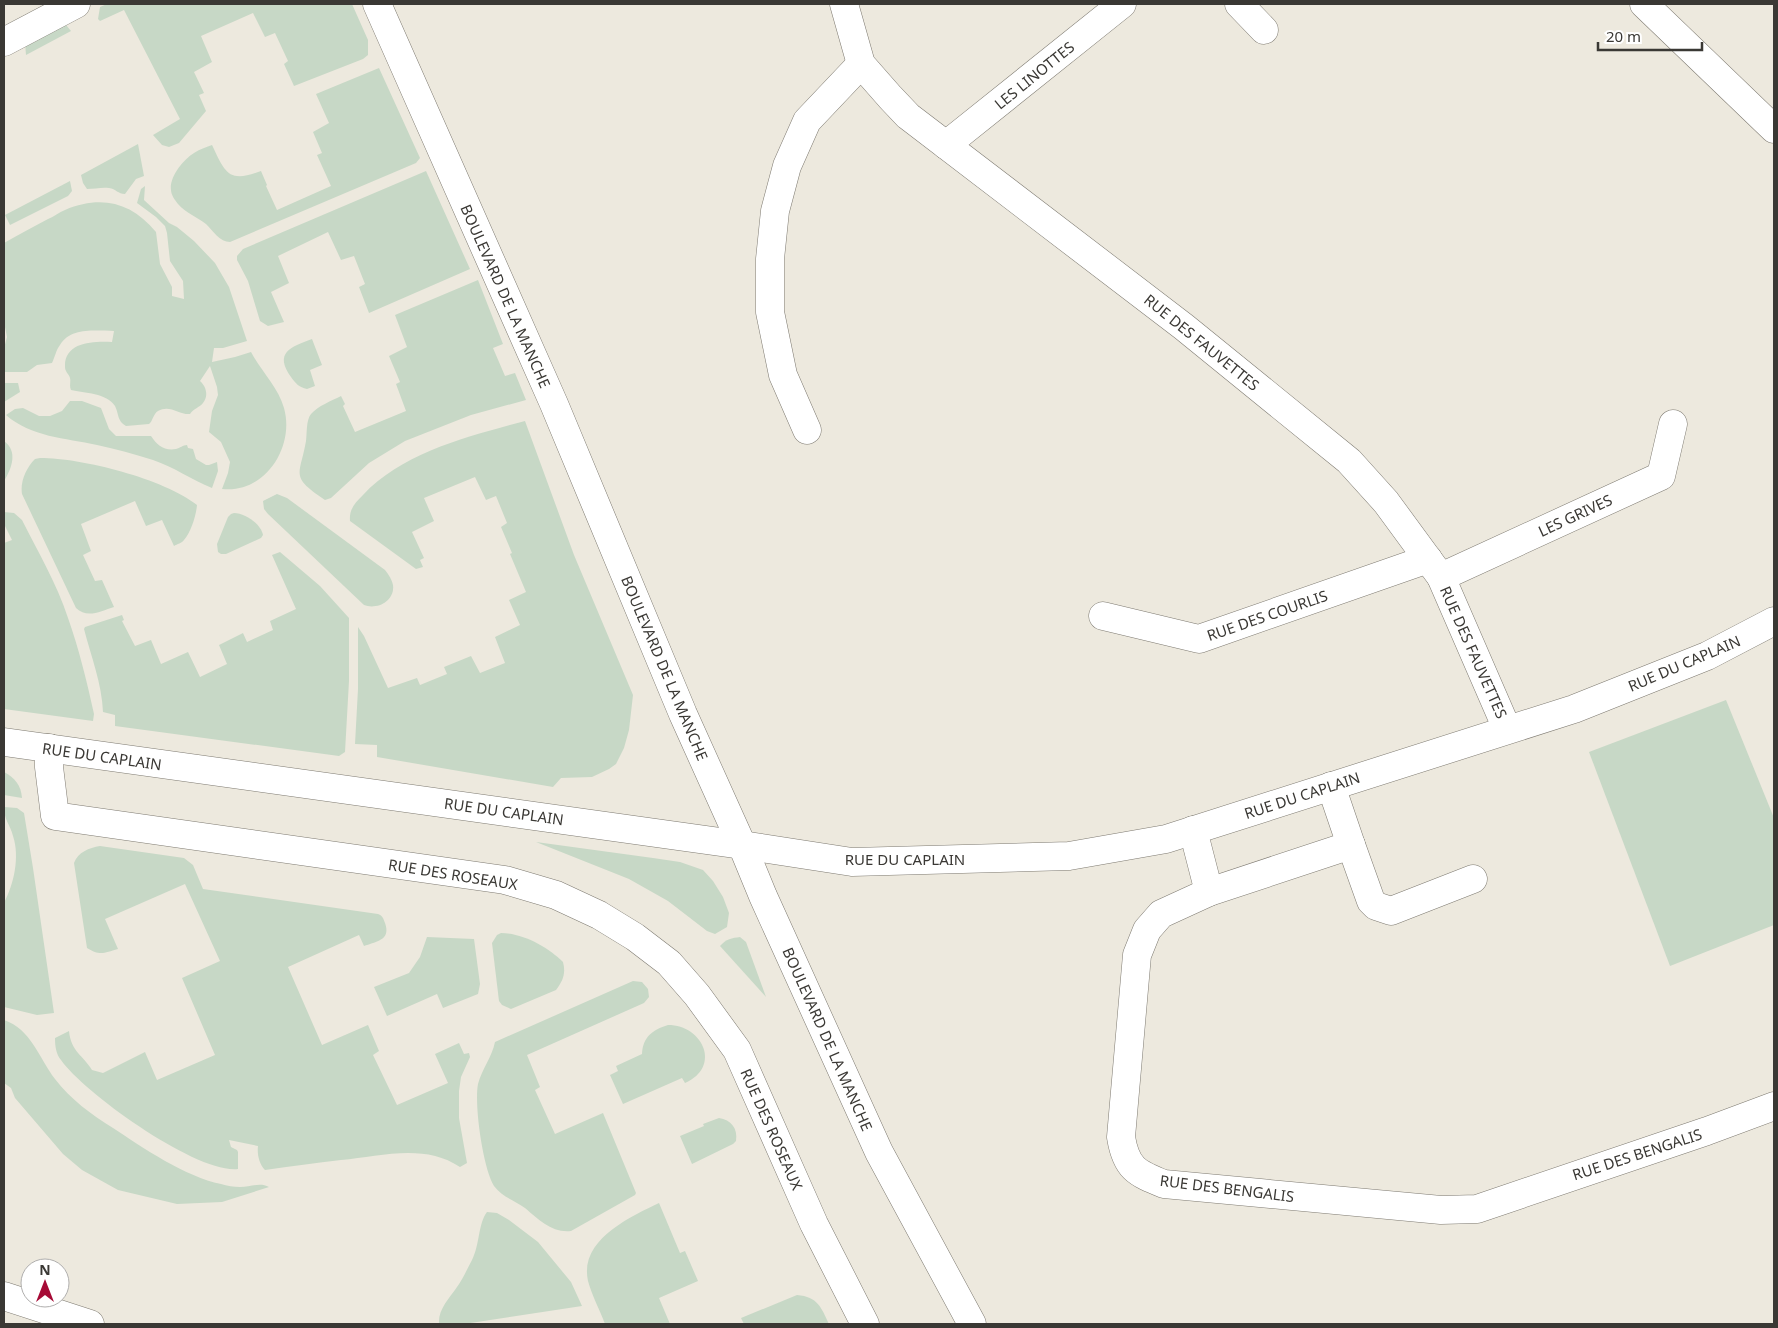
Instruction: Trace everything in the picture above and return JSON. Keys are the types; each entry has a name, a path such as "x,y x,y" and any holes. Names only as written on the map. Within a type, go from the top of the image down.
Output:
{"street":[{"path":"4,42 76,4"},
{"name":"BOULEVARD DE LA MANCHE","path":"377,4 550,396 683,714 763,896 879,1152 972,1324"},
{"name":"RUE DES FAUVETTES","path":"844,4 861,64 908,116 1179,323 1349,461 1386,502 1435,568 1507,729"},
{"name":"LES LINOTTES","path":"946,145 1122,4"},
{"path":"1239,4 1264,30"},
{"path":"1644,4 1774,129"},
{"path":"807,430 783,375 770,312 770,258 775,211 787,166 807,121 861,64"},
{"name":"LES GRIVES","path":"1435,568 1661,476 1673,424"},
{"name":"RUE DES COURLIS","path":"1103,616 1199,638 1435,568"},
{"name":"RUE DU CAPLAIN","path":"4,742 852,862 1069,856 1166,839 1574,709 1707,656 1774,621"},
{"name":"RUE DES ROSEAUX","path":"49,748 49,767 55,816 505,880 556,895 598,915 635,936 675,970 697,995 737,1050 814,1224 865,1324"},
{"path":"1331,786 1371,902 1376,906 1391,911 1474,878"},
{"path":"1193,830 1209,892"},
{"name":"RUE DES BENGALIS","path":"1351,845 1209,892 1162,914 1147,930 1137,955 1121,1137 1123,1152 1130,1164 1142,1175 1164,1184 1441,1210 1477,1209 1707,1131 1774,1106"},
{"path":"4,1296 90,1324"}],"green space":[{"path":"107,4 352,4 368,40 368,55 363,59 294,86 284,64 288,61 275,33 265,37 253,13 201,36 212,62 194,72 204,93 199,95 206,111 179,143 169,147 162,145 153,135 180,119 124,10 100,21 98,19 100,7"},
{"path":"66,25 71,31 26,55 25,43"},
{"path":"379,68 420,158 416,163 230,242 220,238 206,224 181,207 172,196 172,180 178,169 194,153 212,145 220,162 234,176 250,175 261,171 277,210 331,186 317,155 322,153 313,132 329,123 316,94"},
{"path":"138,144 144,176 136,179 125,194 109,188 87,189 81,175"},
{"path":"426,171 470,269 369,313 359,287 365,284 354,256 341,260 328,232 278,256 289,283 271,292 284,322 268,326 260,321 248,281 237,260 237,256 243,249"},
{"path":"70,181 72,191 68,196 10,225 5,215"},
{"path":"145,186 144,200 169,223 194,241 215,263 229,287 247,341 223,348 214,348 212,362 251,352 274,386 284,408 285,438 281,452 263,476 251,484 237,489 222,489 230,462 221,442 209,432 212,411 218,395 210,366 200,381 206,391 205,400 190,414 162,409 156,412 149,424 126,426 120,420 115,406 107,398 71,390 70,378 65,369 69,352 74,348 89,343 112,342 114,331 84,331 71,335 57,349 52,363 37,365 27,372 4,372 4,348 7,337 4,322 4,243 63,211 78,205 103,202 126,208 136,214 156,232 160,264 172,287 172,296 184,299 183,281 170,261 165,226 137,203 141,189"},
{"path":"478,280 503,344 493,348 505,376 515,373 526,400 471,415 405,441 369,463 331,498 325,500 306,486 300,475 300,469 306,441 307,423 311,414 321,406 341,396 345,404 343,406 355,432 406,411 396,384 400,382 389,356 407,347 395,315"},
{"path":"312,339 322,365 310,370 315,386 307,389 298,385 291,377 286,369 284,357 291,348"},
{"path":"4,383 18,383 20,392 4,402"},
{"path":"70,401 82,401 101,408 109,429 116,436 151,436 158,445 168,449 176,449 187,445 188,448 193,449 196,459 206,465 217,462 218,471 212,488 153,460 111,448 49,436 26,428 6,415 15,409 23,408 39,416 50,416 62,411"},
{"path":"525,421 574,555 633,695 629,730 624,748 616,764 609,769 592,777 561,778 553,787 377,757 377,745 355,744 358,689 358,627 388,688 417,678 420,685 447,674 444,667 471,656 480,673 505,663 495,637 520,625 509,600 526,592 501,527 507,523 496,496 486,500 475,477 424,498 434,521 412,532 424,558 420,560 423,567 416,569 350,521 353,506 379,480 397,467 417,457 460,440"},
{"path":"4,441 11,450 12,460 4,481"},
{"path":"40,458 100,466 144,479 183,496 197,505 189,533 183,541 174,546 162,520 146,526 135,501 81,524 91,551 83,555 95,581 102,580 114,607 89,614 80,611 76,608 22,494 22,485 26,471 35,459"},
{"path":"277,494 287,498 385,570 393,585 393,591 388,600 379,605 364,605 268,514 264,509 263,501"},
{"path":"4,512 14,513 22,520 64,605 94,714 93,721 4,709 4,543 12,540 4,524"},
{"path":"234,513 252,520 262,531 263,535 261,538 226,554 221,554 218,552 217,544 228,517"},
{"path":"280,552 320,586 349,618 349,681 345,752 339,756 115,726 115,715 103,712 98,681 85,627 122,615 124,620 122,621 135,646 151,640 161,664 188,652 200,677 227,664 219,645 243,633 247,642 273,630 270,621 296,609 272,555"},
{"path":"1726,700 1774,818 1774,925 1670,966 1589,752"},
{"path":"4,772 17,782 22,798 4,795"},
{"path":"4,807 17,808 24,813 54,1013 37,1015 4,1007 4,903 13,879 16,853"},
{"path":"536,842 680,862 703,870 723,897 729,913 727,927 715,934 707,931 668,901 629,879"},
{"path":"100,846 184,858 193,865 203,889 378,914 383,917 386,933 382,939 364,946 359,935 288,967 322,1045 368,1025 379,1051 373,1055 397,1105 448,1083 435,1054 459,1043 464,1054 469,1053 470,1057 461,1077 459,1091 459,1118 467,1163 460,1167 432,1155 402,1153 265,1170 259,1159 258,1146 229,1140 231,1147 238,1152 238,1169 220,1167 196,1159 170,1145 143,1129 93,1092 59,1058 55,1038 69,1031 72,1044 78,1053 92,1070 103,1073 145,1052 157,1080 215,1055 182,978 220,961 185,884 105,919 118,949 102,953 87,948 74,863 84,851"},
{"path":"501,933 518,935 535,942 563,962 563,977 556,990 511,1009 502,1005 499,1001 492,943 497,935"},
{"path":"427,937 474,939 480,984 478,994 443,1008 437,994 387,1016 374,987 409,973 420,957"},
{"path":"740,937 746,942 766,997 720,946 729,939"},
{"path":"633,981 642,982 648,989 649,997 644,1003 527,1055 540,1087 535,1090 555,1134 603,1113 636,1193 571,1231 558,1230 541,1221 494,1186 486,1165 480,1136 477,1106 478,1084 495,1042"},
{"path":"4,1020 13,1024 28,1037 49,1071 74,1100 97,1118 138,1144 165,1161 208,1180 233,1187 259,1185 269,1187 222,1202 177,1204 118,1190 82,1170 63,1154 15,1098 11,1088 4,1083"},
{"path":"668,1025 680,1027 691,1032 699,1039 704,1048 705,1058 703,1067 696,1076 685,1083 682,1078 623,1104 610,1075 618,1071 616,1066 642,1054 644,1043 649,1035 657,1029"},
{"path":"719,1118 733,1125 736,1132 736,1141 692,1164 680,1136"},
{"path":"659,1203 680,1253 685,1251 698,1281 659,1298 670,1324 605,1324 588,1281 587,1266 591,1253 609,1232 621,1223"},
{"path":"487,1212 497,1213 509,1220 538,1242 571,1282 582,1306 464,1324 439,1324 442,1309 461,1281 472,1260 482,1222"},
{"path":"797,1295 810,1298 818,1304 829,1324 744,1324 741,1318"}]}
